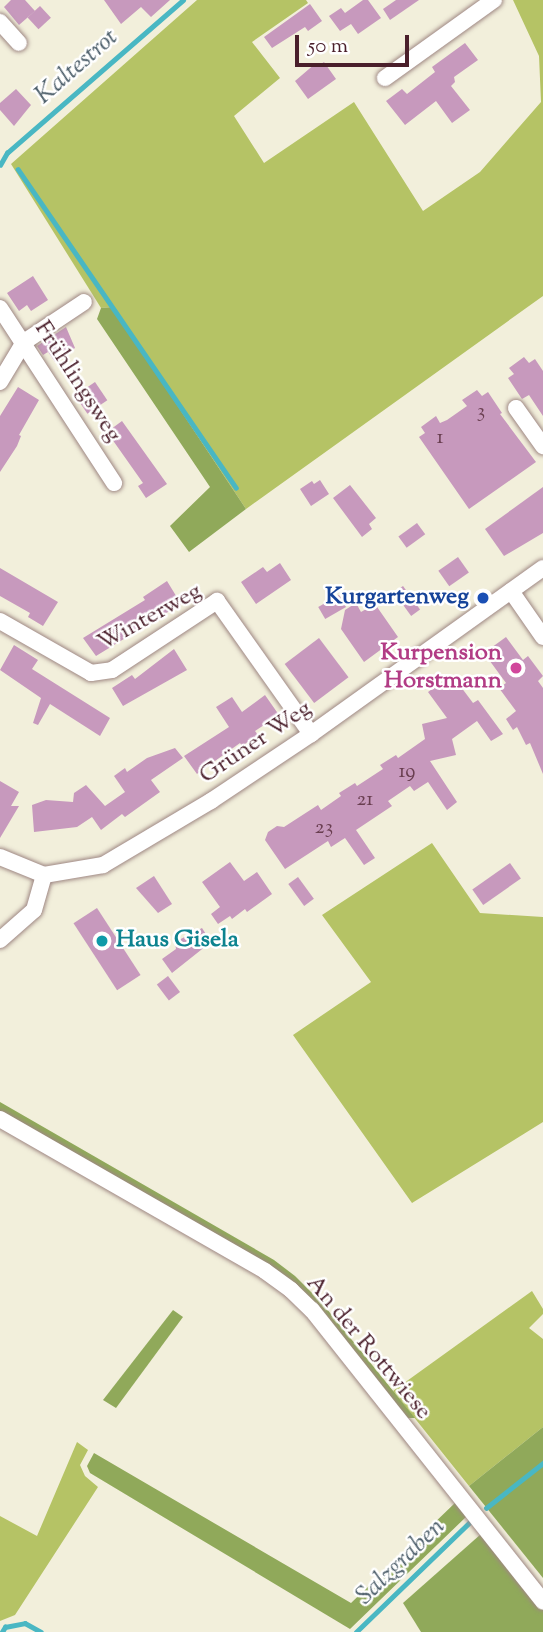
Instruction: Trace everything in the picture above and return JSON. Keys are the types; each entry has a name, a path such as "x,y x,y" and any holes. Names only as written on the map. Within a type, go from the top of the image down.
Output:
{"street":[{"path":"385,78 494,0"},
{"path":"0,22 19,43"},
{"path":"0,382 24,342 84,302"},
{"name":"Frühlingsweg","path":"0,308 114,483"},
{"path":"516,408 543,446"},
{"name":"Grüner Weg","path":"44,875 103,865 211,802 543,568"},
{"path":"511,591 543,637"},
{"name":"Winterweg","path":"0,621 92,673 112,670 217,601 311,734"},
{"path":"0,857 44,875 34,910 0,940"},
{"name":"An der Rottwiese","path":"0,1119 265,1271 292,1290 312,1310 543,1601"}],"green space":[{"path":"197,0 306,0 308,3 252,42 280,78 234,116 264,163 354,102 423,211 480,172 541,102 539,56 513,0 543,0 543,296 246,509 112,307 101,308 11,164"},
{"path":"112,307 246,509 189,552 170,526 210,487 97,319 101,308"},
{"path":"432,843 480,913 543,917 543,1122 412,1203 293,1035 371,982 322,915"},
{"path":"0,1102 274,1260 322,1303 415,1418 406,1418 317,1308 0,1111"},
{"path":"532,1291 543,1309 543,1314 529,1328 543,1339 543,1427 469,1486 393,1391"},
{"path":"173,1310 183,1317 116,1408 103,1400"},
{"path":"543,1427 543,1578 469,1486"},
{"path":"77,1442 88,1450 80,1465 85,1476 98,1487 15,1615 0,1621 0,1516 37,1536"},
{"path":"94,1453 351,1603 456,1502 467,1516 350,1629 90,1473 87,1466"},
{"path":"481,1534 543,1610 543,1632 421,1632 403,1603"}],"building":[{"path":"11,0 25,0 35,11 19,25 4,7"},
{"path":"104,0 170,0 151,17 141,7 121,24"},
{"path":"363,0 368,0 381,18 358,34 351,24 340,31 329,16 341,8 345,13"},
{"path":"396,0 419,0 390,20 383,9"},
{"path":"310,4 322,21 308,31 305,27 272,48 264,37"},
{"path":"40,6 51,18 38,29 28,18"},
{"path":"465,43 478,60 454,77 455,82 451,86 470,110 452,123 436,101 405,125 386,101 402,89 407,94 435,72 432,67"},
{"path":"324,62 336,79 308,99 295,81 316,63 318,66"},
{"path":"16,89 31,105 14,126 0,110 0,103"},
{"path":"33,276 48,300 31,311 27,305 19,311 7,293"},
{"path":"66,327 75,348 55,362 48,352 43,355 37,346"},
{"path":"524,357 529,363 535,359 543,371 543,416 529,395 522,399 508,378 514,374 509,368"},
{"path":"95,382 107,400 87,414 75,395"},
{"path":"18,387 39,400 19,435 21,436 17,446 0,472 0,416"},
{"path":"477,390 482,396 488,392 502,413 500,414 536,462 469,509 419,437 425,433 421,427 436,416 440,423 447,420 467,406 462,400"},
{"path":"122,421 167,484 146,498 138,486 143,483 107,432"},
{"path":"320,480 329,494 311,506 300,489 312,481 314,484"},
{"path":"350,485 376,518 369,524 372,529 362,537 333,498"},
{"path":"543,487 543,533 504,556 485,529"},
{"path":"417,523 425,534 407,548 398,537"},
{"path":"458,557 469,573 449,586 438,571"},
{"path":"280,563 291,580 256,604 241,582 263,567 267,572"},
{"path":"0,568 58,602 43,626 28,617 30,613 0,596"},
{"path":"167,581 181,604 96,656 83,638 145,600 143,597"},
{"path":"403,586 420,609 411,616 394,592"},
{"path":"339,595 346,607 325,619 318,607"},
{"path":"356,603 361,612 375,604 398,637 364,662 341,629 345,610"},
{"name":"Kurpension Horstmann","path":"506,637 523,660 528,656 543,676 538,681 543,688 543,774 530,743 526,745 517,727 513,730 506,719 516,711 499,688 506,683 484,653"},
{"path":"319,638 348,677 314,703 285,664"},
{"path":"14,645 38,660 32,669 110,718 100,736 50,704 38,725 33,723 41,698 0,670"},
{"path":"174,649 187,670 123,706 112,688 132,675 135,679"},
{"path":"452,675 473,703 478,700 503,734 491,741 477,721 452,739 456,755 430,761 457,802 447,810 428,782 414,791 410,786 388,801 392,806 356,830 375,858 364,865 345,838 331,847 328,841 285,869 265,840 268,832 277,826 284,827 318,805 321,810 341,796 339,793 355,783 357,786 383,769 380,765 396,755 398,758 425,739 422,724 447,718 428,692"},
{"path":"265,695 279,715 255,731 258,735 242,746 240,743 197,774 184,756 229,727 216,707 232,697 242,712"},
{"path":"175,748 183,758 151,780 160,792 125,817 122,814 101,830 92,817 77,827 34,832 32,805 46,800 73,802 74,793 86,785 105,806 125,792 114,776 125,768 127,772 147,758"},
{"path":"0,781 19,792 11,806 19,806 0,838"},
{"path":"230,862 244,881 257,872 272,894 247,912 245,909 232,919 230,916 218,924 211,914 220,907 202,882"},
{"path":"510,863 521,879 483,905 472,889"},
{"path":"154,876 172,904 158,913 136,888"},
{"path":"298,877 314,899 304,906 288,884"},
{"name":"Haus Gisela","path":"97,908 141,975 117,990 74,923"},
{"path":"202,928 211,942 172,973 162,959 176,949 175,942"},
{"path":"168,976 180,992 169,1000 157,984"}],"waterway":[{"name":"Kaltestrot","path":"0,165 7,153 183,0"},
{"path":"18,169 236,487"},
{"name":"Salzgraben","path":"486,1508 543,1463"},
{"name":"Salzgraben","path":"356,1632 473,1519"},
{"name":"Salzgraben","path":"2,1632 5,1627 25,1623 41,1632"}],"place":[{"name":"Kurgartenweg","path":"483,598"},
{"name":"Kurpension Horstmann","path":"516,668"},
{"name":"Haus Gisela","path":"102,941"}]}
